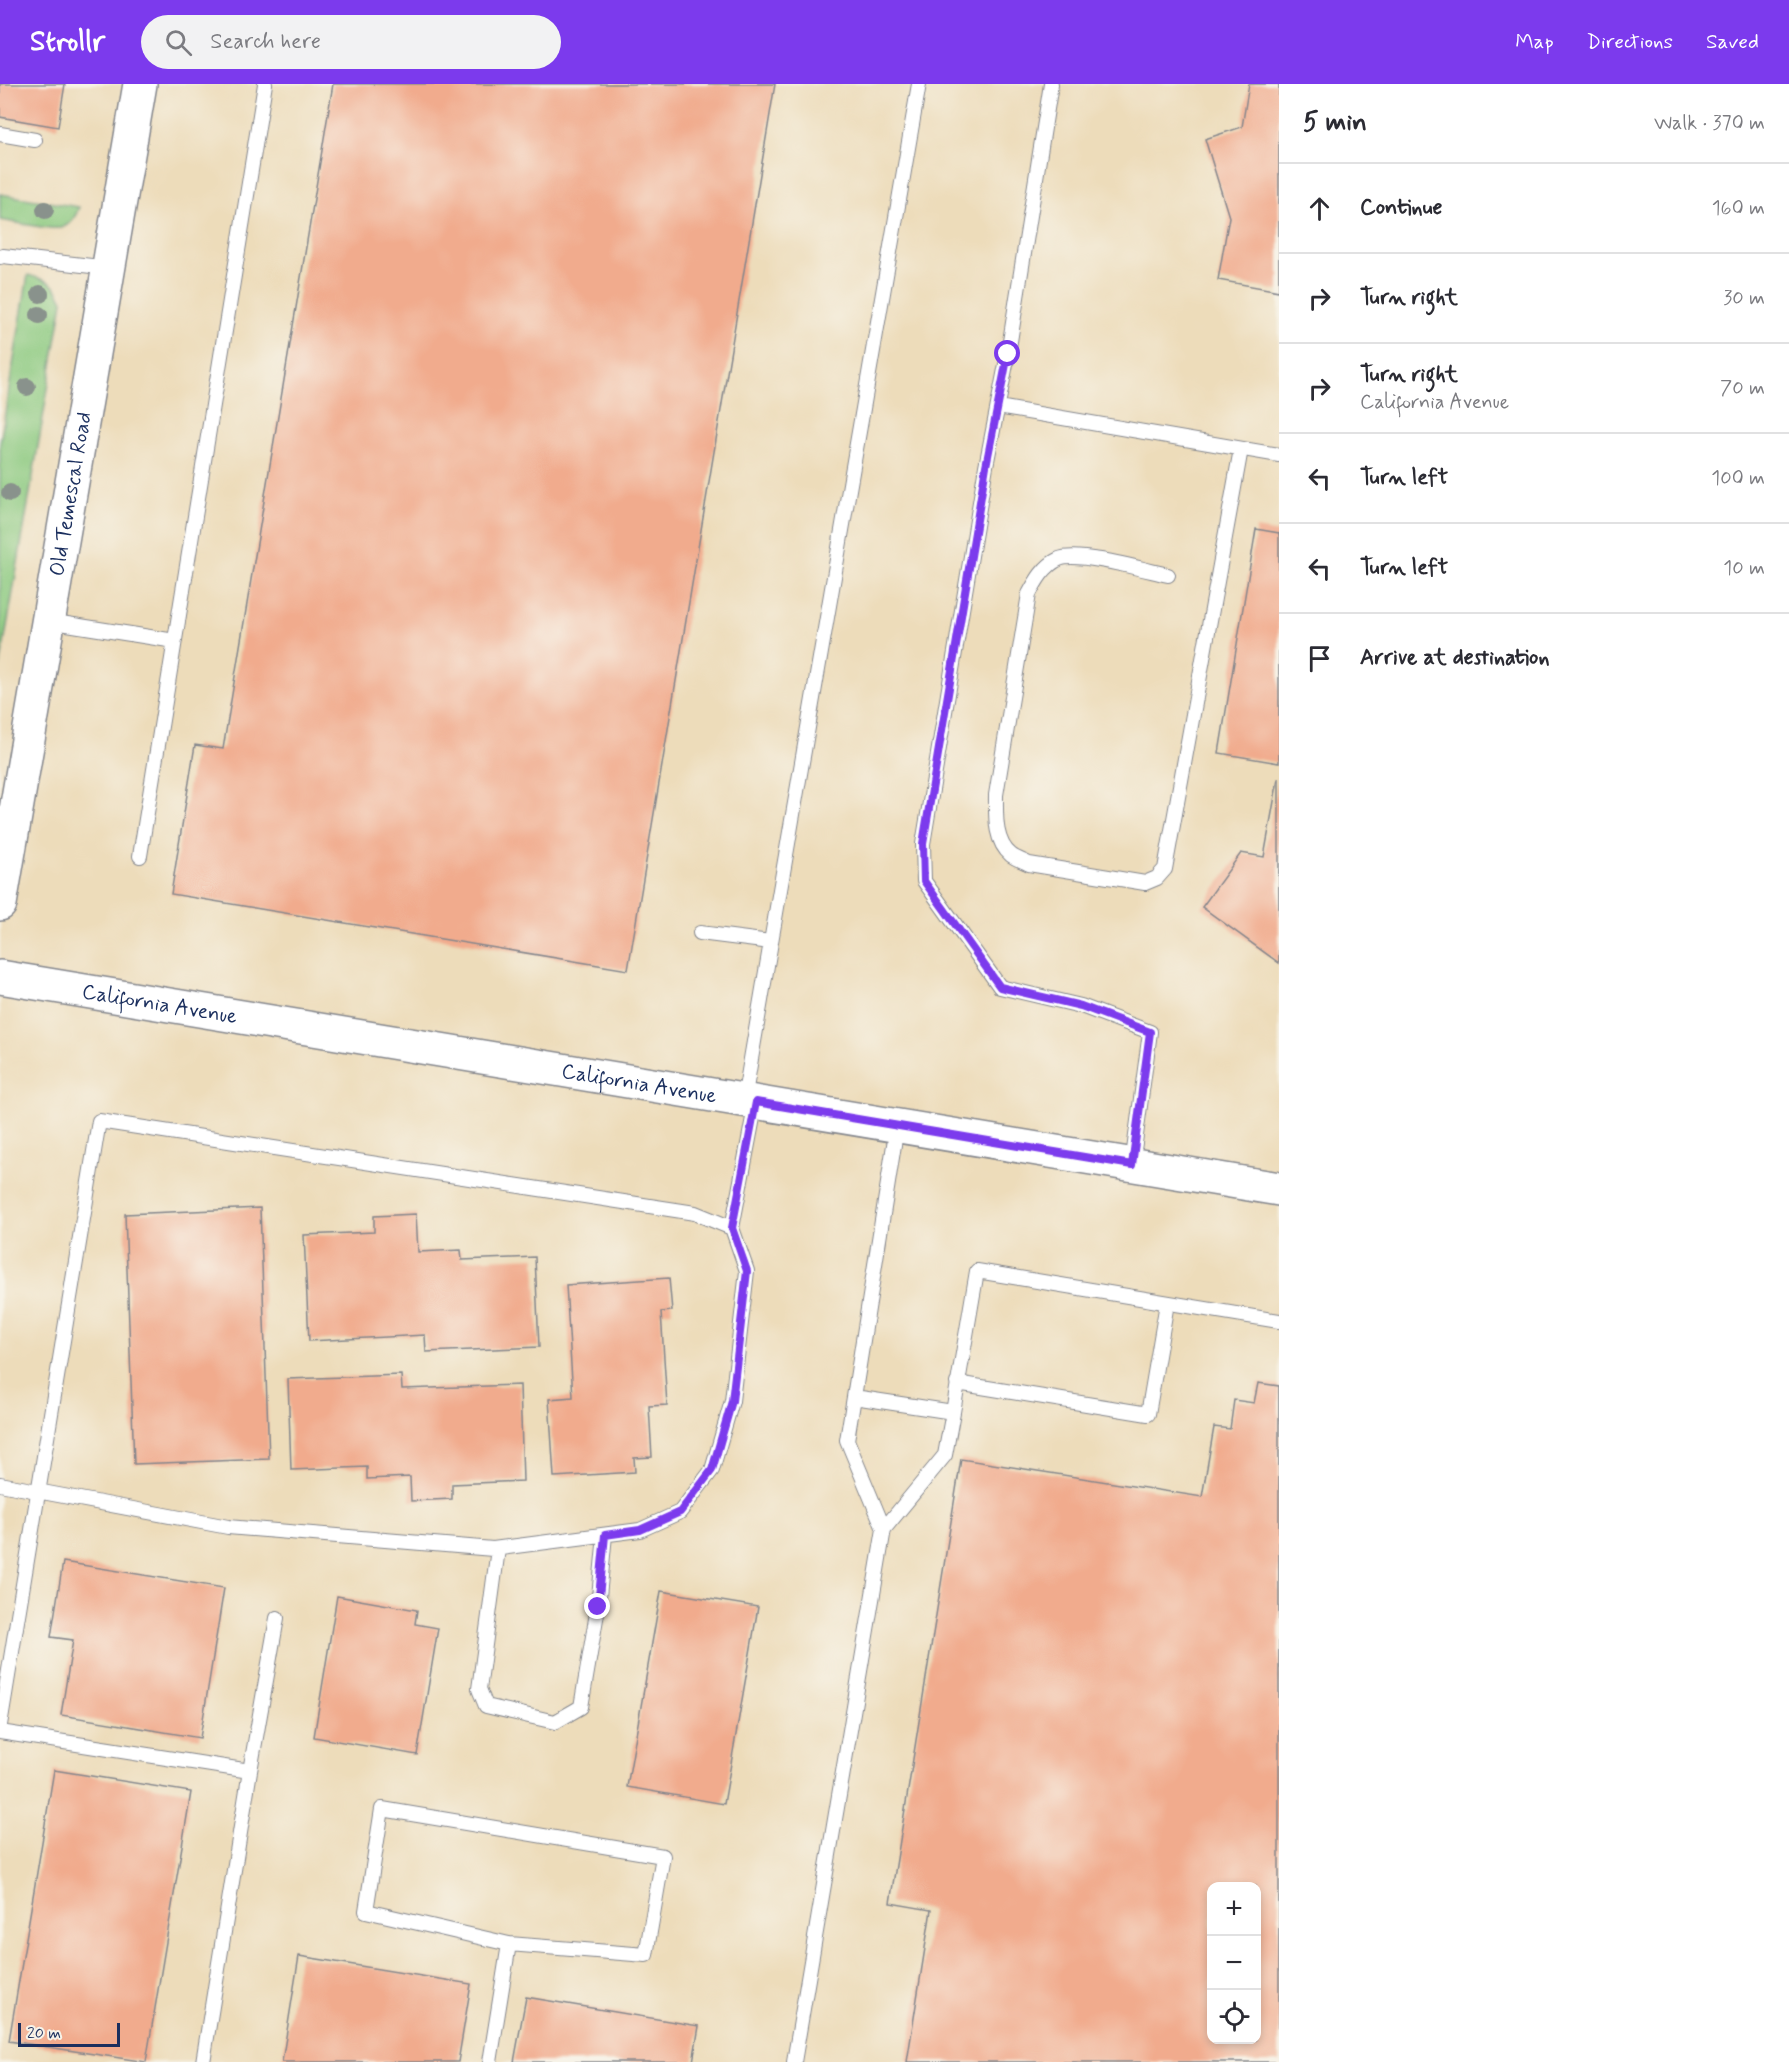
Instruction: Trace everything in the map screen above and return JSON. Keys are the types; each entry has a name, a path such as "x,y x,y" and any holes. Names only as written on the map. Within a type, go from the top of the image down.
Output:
{"main road":[{"name":"Old Temescal Road","path":"0,904 140,84"},
{"name":"California Avenue","path":"0,977 1279,1189"}],"lane":[{"path":"140,856 265,84"},
{"path":"0,1484 228,1527 498,1549 640,1530 680,1512 712,1470 732,1401 747,1271 732,1228 771,942 919,84"},
{"path":"1051,84 923,844 924,881 1000,987 1081,1006 1150,1032 1132,1165"},
{"path":"0,134 35,140"},
{"path":"1,256 109,267"},
{"path":"998,407 1279,455"},
{"path":"1168,575 1082,558 1059,559 1038,575 1029,594 996,795 995,821 1003,845 1012,856 1029,864 1145,883 1157,878 1165,869 1241,449"},
{"path":"48,621 175,640"},
{"path":"700,933 771,942"},
{"path":"0,1725 99,1121 694,1213 732,1228"},
{"path":"885,1530 847,1440 897,1126"},
{"path":"794,2062 885,1530 945,1455 977,1271 1279,1321"},
{"path":"957,1383 1148,1414 1167,1303"},
{"path":"854,1397 953,1412"},
{"path":"498,1549 479,1689 486,1706 555,1722 581,1707 598,1607 605,1535"},
{"path":"203,2062 276,1618"},
{"path":"0,1732 250,1771"},
{"path":"382,1809 663,1856 646,1955 509,1944 366,1911 382,1809"},
{"path":"490,2062 509,1944"}],"green space":[{"path":"0,194 79,207 72,220 61,228 31,226 0,220"},
{"path":"28,275 49,282 63,301 0,667 0,443"}],"building":[{"path":"0,84 65,84 58,127 0,117"},
{"path":"333,84 775,84 628,970 171,894 195,745 223,749"},
{"path":"1249,84 1279,84 1279,291 1218,280 1229,217 1205,139 1242,127"},
{"path":"1256,529 1279,533 1279,763 1219,753"},
{"path":"1278,779 1279,963 1202,907 1241,853 1264,857"},
{"path":"260,1208 269,1459 134,1464 125,1214"},
{"path":"416,1214 418,1252 461,1250 462,1260 535,1257 539,1347 426,1352 425,1335 309,1341 304,1235 374,1232 374,1216"},
{"path":"669,1278 672,1311 661,1312 667,1405 649,1406 652,1457 634,1458 635,1472 554,1477 549,1399 573,1397 566,1285"},
{"path":"401,1375 402,1389 520,1385 523,1481 452,1484 452,1499 411,1501 410,1477 367,1479 367,1467 291,1470 288,1379"},
{"path":"1258,1383 1279,1386 1279,2062 907,2062 931,1910 890,1903 961,1459 1202,1497 1214,1427 1230,1429 1234,1400 1254,1403"},
{"path":"63,1562 224,1588 200,1738 61,1715 73,1640 51,1637"},
{"path":"661,1591 758,1607 724,1804 627,1787"},
{"path":"337,1596 417,1610 415,1624 438,1628 417,1755 314,1737"},
{"path":"54,1770 191,1792 146,2062 9,2041"},
{"path":"299,1956 471,1984 458,2062 282,2062"},
{"path":"526,1997 699,2026 693,2062 514,2062"}],"route":[{"path":"598,1607 605,1535 640,1530 680,1512 712,1470 732,1401 747,1271 732,1228 756,1102 1132,1165 1150,1032 1081,1006 1000,987 924,881 923,844 986,466 1008,354"}]}
